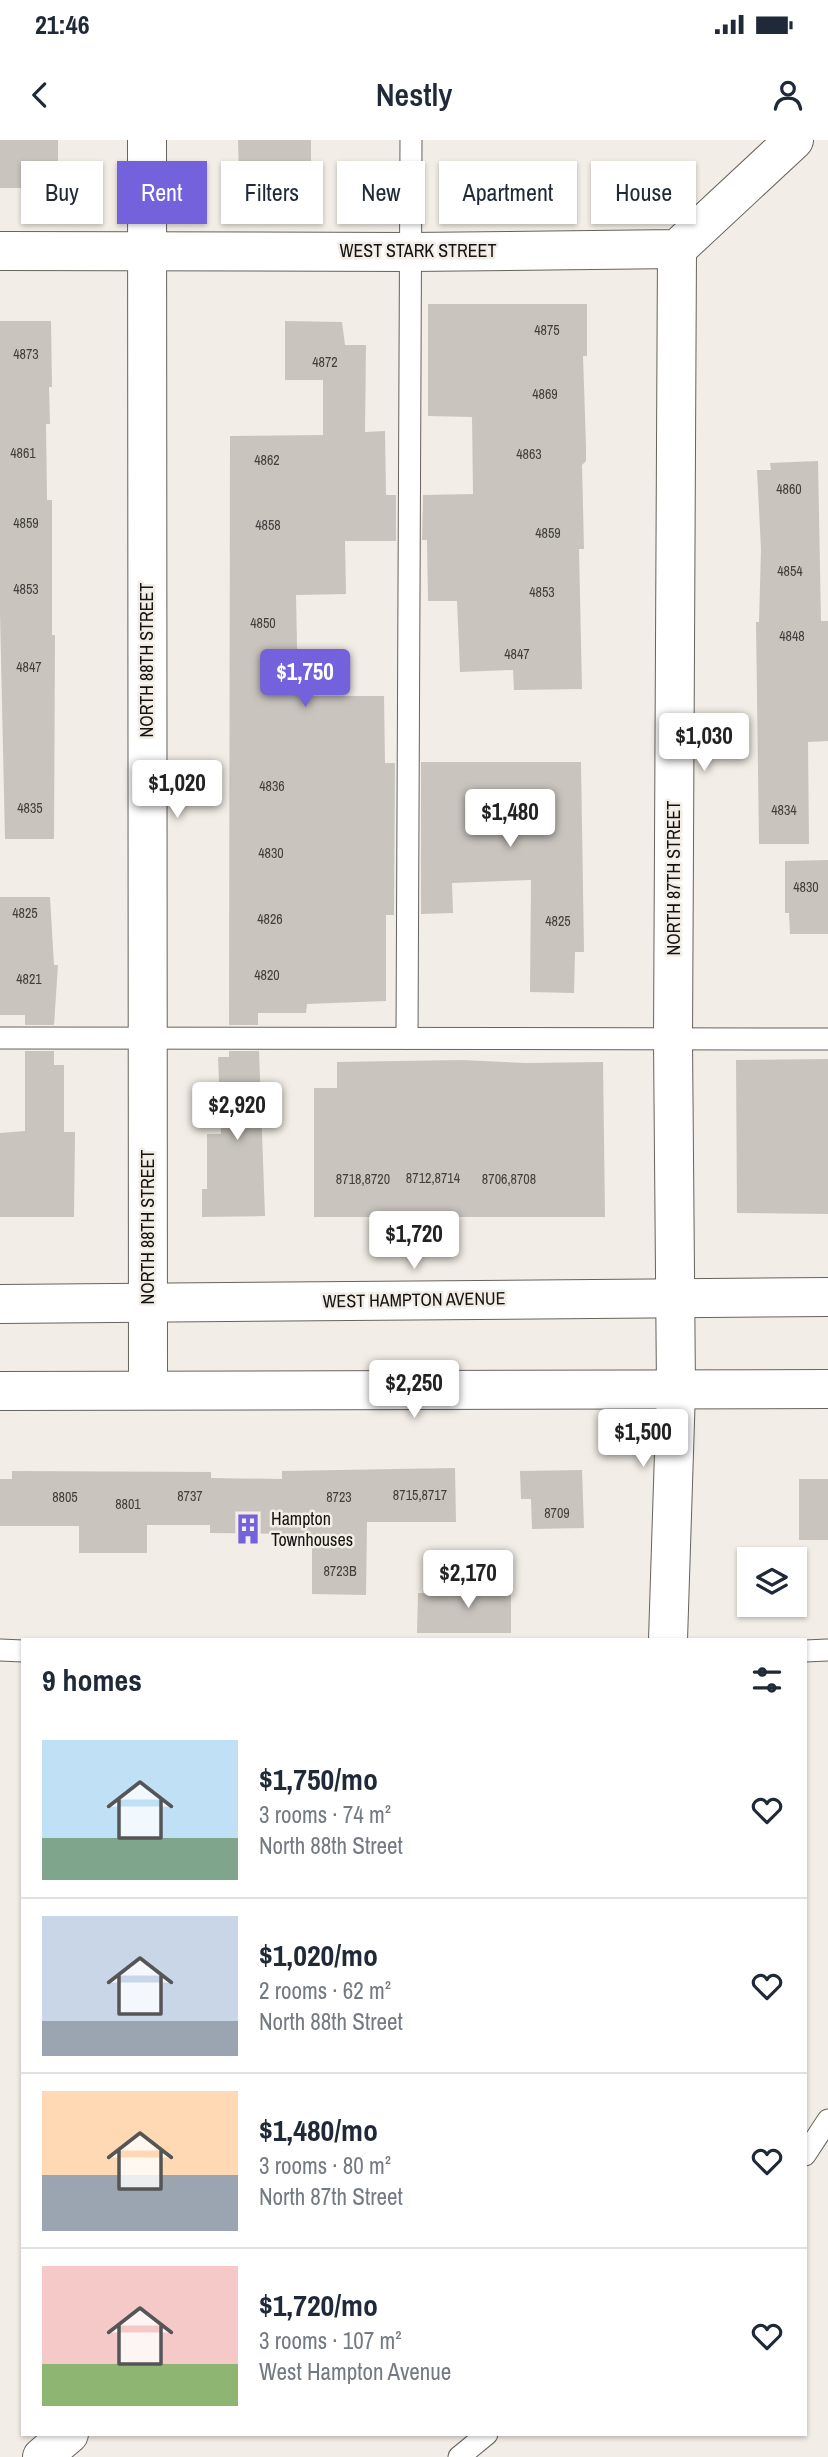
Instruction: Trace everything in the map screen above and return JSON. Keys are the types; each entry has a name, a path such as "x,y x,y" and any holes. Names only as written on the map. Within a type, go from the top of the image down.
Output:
{"street":[{"name":"NORTH 88TH STREET","path":"147,140 148,1390"},
{"path":"677,248 794,140"},
{"name":"WEST STARK STREET","path":"0,251 410,252 677,248"},
{"name":"NORTH 87TH STREET","path":"668,1638 677,1298 673,1041 677,248"},
{"name":"WEST HAMPTON AVENUE","path":"0,1304 828,1297"},
{"path":"0,1391 828,1389"},
{"path":"42,2457 67,2436"}],"lane":[{"path":"407,1038 411,140"},
{"path":"0,1038 147,1036 673,1041 828,1039"},
{"path":"0,1650 21,1651"},
{"path":"807,1651 828,1650"},
{"path":"807,2152 828,2120"},
{"path":"459,2457 485,2436"}],"building":[{"path":"0,140 58,140 58,161 21,161 21,188 0,188"},
{"path":"238,140 311,140 311,161 239,161"},
{"path":"428,304 587,304 587,356 583,356 586,446 586,461 582,465 584,549 579,549 582,689 514,690 513,670 460,672 457,601 428,601 427,540 422,540 423,495 473,494 472,417 428,416"},
{"path":"0,321 51,321 52,387 49,387 50,424 46,424 47,500 52,500 52,635 55,635 54,839 5,839 0,613"},
{"path":"285,321 342,322 345,345 366,345 365,432 385,431 386,495 396,495 396,541 345,541 346,594 296,595 298,696 384,696 385,763 395,763 394,915 386,915 386,1001 307,1004 306,1013 258,1013 258,1025 229,1025 230,436 323,435 323,380 285,380"},
{"path":"818,461 821,621 828,621 828,741 808,742 809,844 759,844 756,622 759,622 761,549 757,470 771,470 770,463"},
{"path":"421,762 581,762 584,952 575,952 574,993 530,992 531,880 452,883 453,913 421,914"},
{"path":"828,860 828,934 790,934 789,913 785,913 785,861"},
{"path":"0,897 50,897 54,965 58,965 54,1025 25,1025 25,1015 0,1015"},
{"path":"25,1051 54,1051 54,1065 64,1065 64,1132 75,1132 74,1217 0,1217 0,1133 25,1131"},
{"path":"229,1051 259,1051 265,1216 202,1217 202,1189 207,1189 207,1134 221,1134 218,1057 229,1057"},
{"path":"828,1059 828,1214 737,1213 736,1060"},
{"path":"462,1060 525,1063 603,1062 605,1217 314,1217 314,1088 337,1088 337,1062"},
{"name":"Hampton Townhouses","path":"455,1468 456,1522 367,1522 366,1595 312,1594 312,1534 210,1533 210,1525 147,1525 147,1553 79,1553 79,1526 0,1526 0,1479 12,1479 12,1471 211,1472 211,1478 282,1479 282,1471"},
{"path":"582,1470 584,1528 532,1529 531,1499 521,1499 520,1471"},
{"path":"799,1479 828,1479 828,1540 799,1540"},
{"path":"473,1579 511,1579 511,1633 417,1633 418,1593 472,1595"}],"place":[{"name":"Hampton Townhouses","path":"248,1529"}]}
